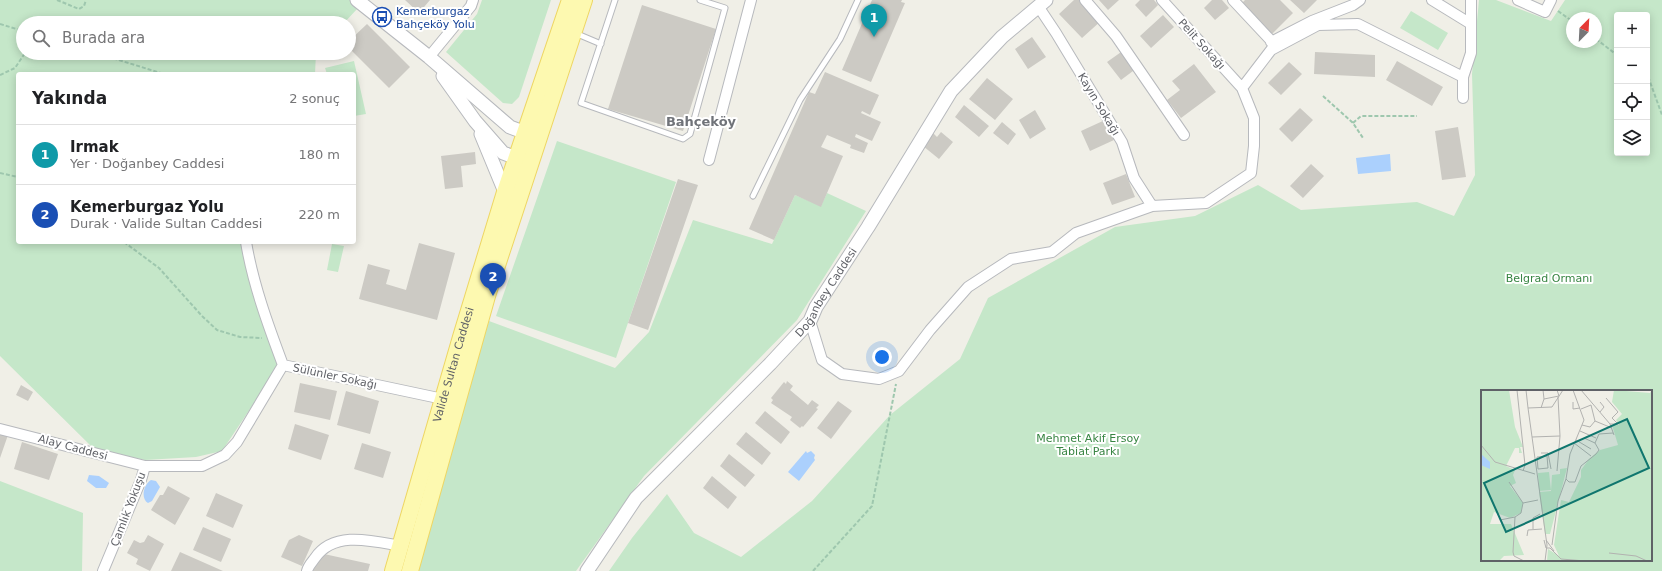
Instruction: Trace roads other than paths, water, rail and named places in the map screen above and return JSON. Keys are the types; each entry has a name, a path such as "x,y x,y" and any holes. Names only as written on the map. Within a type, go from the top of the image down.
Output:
{"main road":[{"name":"Valide Sultan Caddesi","path":"393,571 505,192 570,0"},
{"name":"Valide Sultan Caddesi","path":"410,571 487,296 584,0"}],"street":[{"path":"357,0 429,57 510,127 526,133"},
{"path":"429,57 471,6 473,0"},
{"path":"709,160 752,0"},
{"path":"1085,0 1116,36 1184,136"},
{"name":"Pelit Sokağı","path":"1162,0 1242,88"},
{"path":"1233,0 1274,45"},
{"path":"810,321 822,360 842,374 879,379 899,371 930,330 968,287 1011,259 1052,252 1076,233 1152,206 1206,203 1251,173 1254,146 1254,118 1242,88 1274,45 1312,20 1353,5 1360,0"},
{"path":"1432,0 1471,24"},
{"path":"1463,98 1463,77 1470,53 1471,0"},
{"path":"1518,0 1545,12 1550,2"},
{"name":"Kayın Sokağı","path":"1042,3 1056,33 1122,142 1134,178 1152,206"},
{"name":"Doğanbey Caddesi","path":"587,571 636,498 770,364 810,321 816,307 868,228 951,91 1002,37 1042,3"},
{"path":"1274,45 1318,25 1358,24 1463,77"},
{"path":"429,57 475,121 503,153 517,158 534,154"},
{"path":"475,121 505,192"},
{"name":"Sülünler Sokağı","path":"246,244 250,264 273,337 284,365 443,399"},
{"name":"Çamlık Yokuşu","path":"103,571 141,480 145,466 202,466 225,455 237,442 284,365"},
{"name":"Alay Caddesi","path":"0,428 145,466"},
{"path":"307,571 321,549 335,542 358,539 401,546"}],"lane":[{"path":"615,0 581,103 683,139 690,134 725,8 700,0"},
{"path":"753,196 800,100 840,39 858,0"},
{"path":"574,33 601,44"}],"water":[{"path":"1390,154 1391,171 1358,174 1356,158"},
{"path":"806,451 807,453 811,451 815,455 815,460 799,481 788,472"},
{"path":"89,475 99,476 109,483 106,488 96,488 87,481"},
{"path":"151,480 156,481 160,487 152,501 148,503 144,498 144,491 146,485"}],"place":[{"name":"Kemerburgaz Bahçeköy Yolu","path":"382,17"},
{"name":"Irmak","path":"874,37"},
{"name":"Kemerburgaz Yolu","path":"493,296"}],"district":[{"name":"Bahçeköy","path":"701,121"}],"park label":[{"name":"Belgrad Ormanı","path":"1549,278"},
{"name":"Mehmet Akif Ersoy Tabiat Parkı","path":"1088,444"}]}
